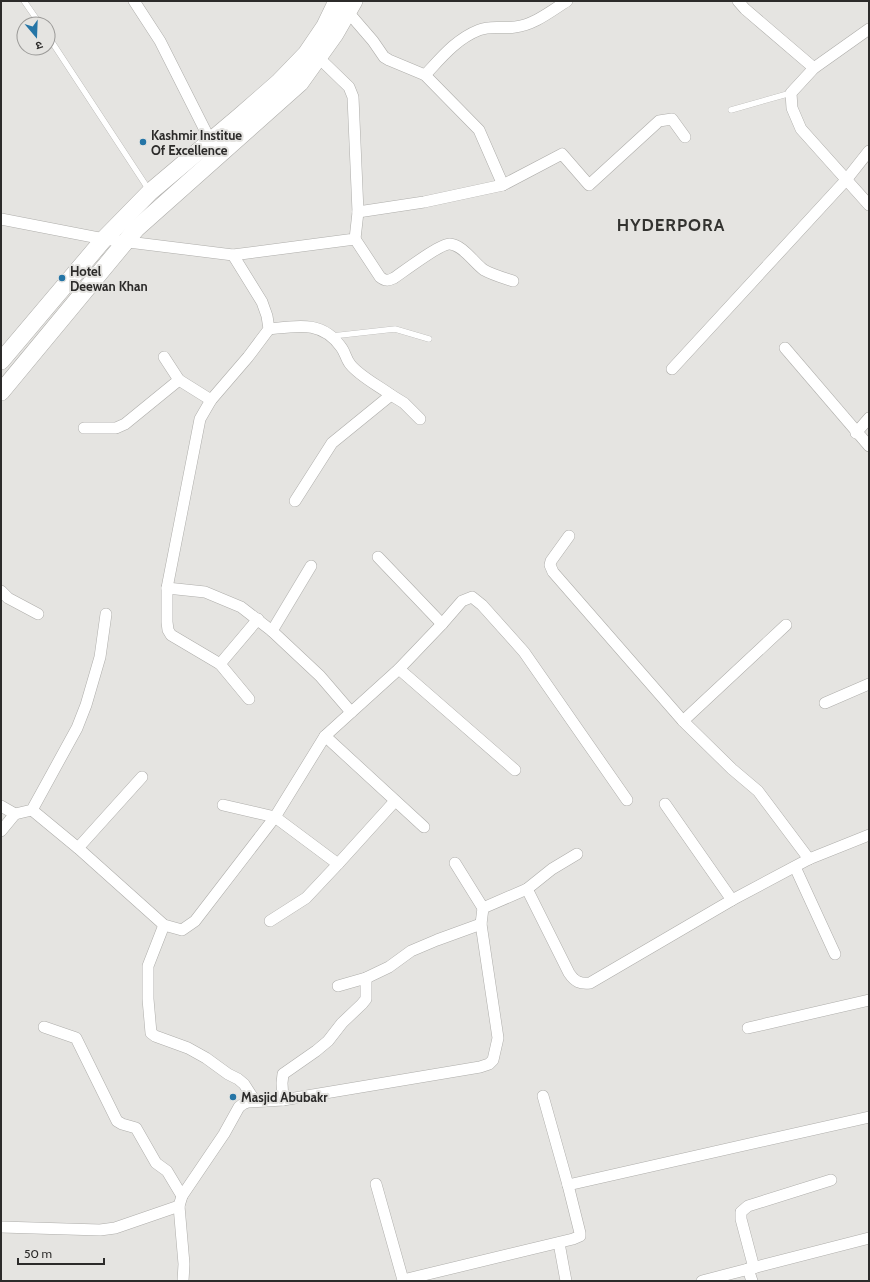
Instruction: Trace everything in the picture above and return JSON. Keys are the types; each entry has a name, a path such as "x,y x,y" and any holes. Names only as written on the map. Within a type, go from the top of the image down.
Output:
{"main road":[{"path":"1,361 104,238 150,192 279,82 306,54 325,26 347,5"},
{"path":"1,392 136,229 300,83 319,58 347,5"}],"street":[{"path":"134,1 160,41 210,140"},
{"path":"425,75 456,43 465,36 488,27 514,28 529,24 567,1"},
{"path":"738,1 745,9 814,68"},
{"path":"347,5 389,60 425,75 479,130 503,185"},
{"path":"869,29 814,68 791,93 792,108 801,129 869,205"},
{"path":"319,58 349,87 353,97 358,212 355,239 380,277 389,281 430,254 445,245 450,244 457,246 473,258 483,269 513,281"},
{"path":"358,212 424,202 503,185 562,154 589,185 659,121 672,119 685,137"},
{"path":"672,369 846,180 869,151"},
{"path":"1,219 104,238 233,255 355,239"},
{"path":"233,255 262,302 267,316 269,329 248,357 211,400 200,419 167,588 167,622 168,630 171,635 220,664 249,699"},
{"path":"269,329 311,326 331,336 341,347 350,364 356,370 404,403 420,419"},
{"path":"785,348 869,446"},
{"path":"164,357 179,380 211,400"},
{"path":"84,428 116,428 125,424 179,380"},
{"path":"295,501 332,443 391,395"},
{"path":"856,432 869,418"},
{"path":"570,536 551,561 550,565 561,582 683,721 732,769 758,791 809,860"},
{"path":"378,557 442,624"},
{"path":"272,631 310,566"},
{"path":"167,588 193,590 215,595 241,607 272,631 320,676 351,712"},
{"path":"1,591 8,598 38,614"},
{"path":"32,810 78,848 164,925 182,930 195,921 275,817 325,736 399,669 442,624 462,600 472,597 477,600 524,652 627,800"},
{"path":"1,832 15,814 32,810 77,728 86,705 100,657 106,614"},
{"path":"220,664 258,619"},
{"path":"683,721 786,625"},
{"path":"399,669 515,770"},
{"path":"825,703 869,684"},
{"path":"325,736 424,827"},
{"path":"78,848 142,777"},
{"path":"270,921 306,898 395,801"},
{"path":"665,804 732,900"},
{"path":"222,805 275,817 338,864"},
{"path":"1,806 15,814"},
{"path":"527,889 574,981 583,984 590,983 732,900 809,860 869,835"},
{"path":"483,908 527,889 552,869 577,854"},
{"path":"1,1227 100,1230 115,1228 180,1201 224,1134 239,1107 248,1102 283,1100 489,1064 493,1060 498,1038 481,924 483,908 456,863"},
{"path":"795,867 835,954"},
{"path":"338,986 366,978 389,967 411,952 437,940 481,924"},
{"path":"164,925 148,966 148,999 151,1033 155,1036 188,1048 238,1079 244,1084 255,1102"},
{"path":"283,1100 282,1074 322,1046 342,1023 362,1004 366,999 366,978"},
{"path":"748,1028 869,1000"},
{"path":"44,1027 76,1038 117,1121 136,1128 156,1163 164,1168 180,1201 184,1281"},
{"path":"376,1184 403,1280 578,1238 580,1233 543,1096"},
{"path":"568,1185 869,1117"},
{"path":"752,1281 741,1220 741,1212 748,1206 831,1180"},
{"path":"702,1281 869,1238"},
{"path":"559,1243 566,1281"}],"lane":[{"path":"24,1 34,16"},
{"path":"56,48 150,192"},
{"path":"731,110 791,93"},
{"path":"331,336 395,329 430,339"}],"place":[{"name":"Kashmir Institue Of Excellence","path":"143,142"},
{"name":"Hotel Deewan Khan","path":"62,278"},
{"name":"Masjid Abubakr","path":"233,1097"}],"district":[{"name":"HYDERPORA","path":"671,225"}]}
